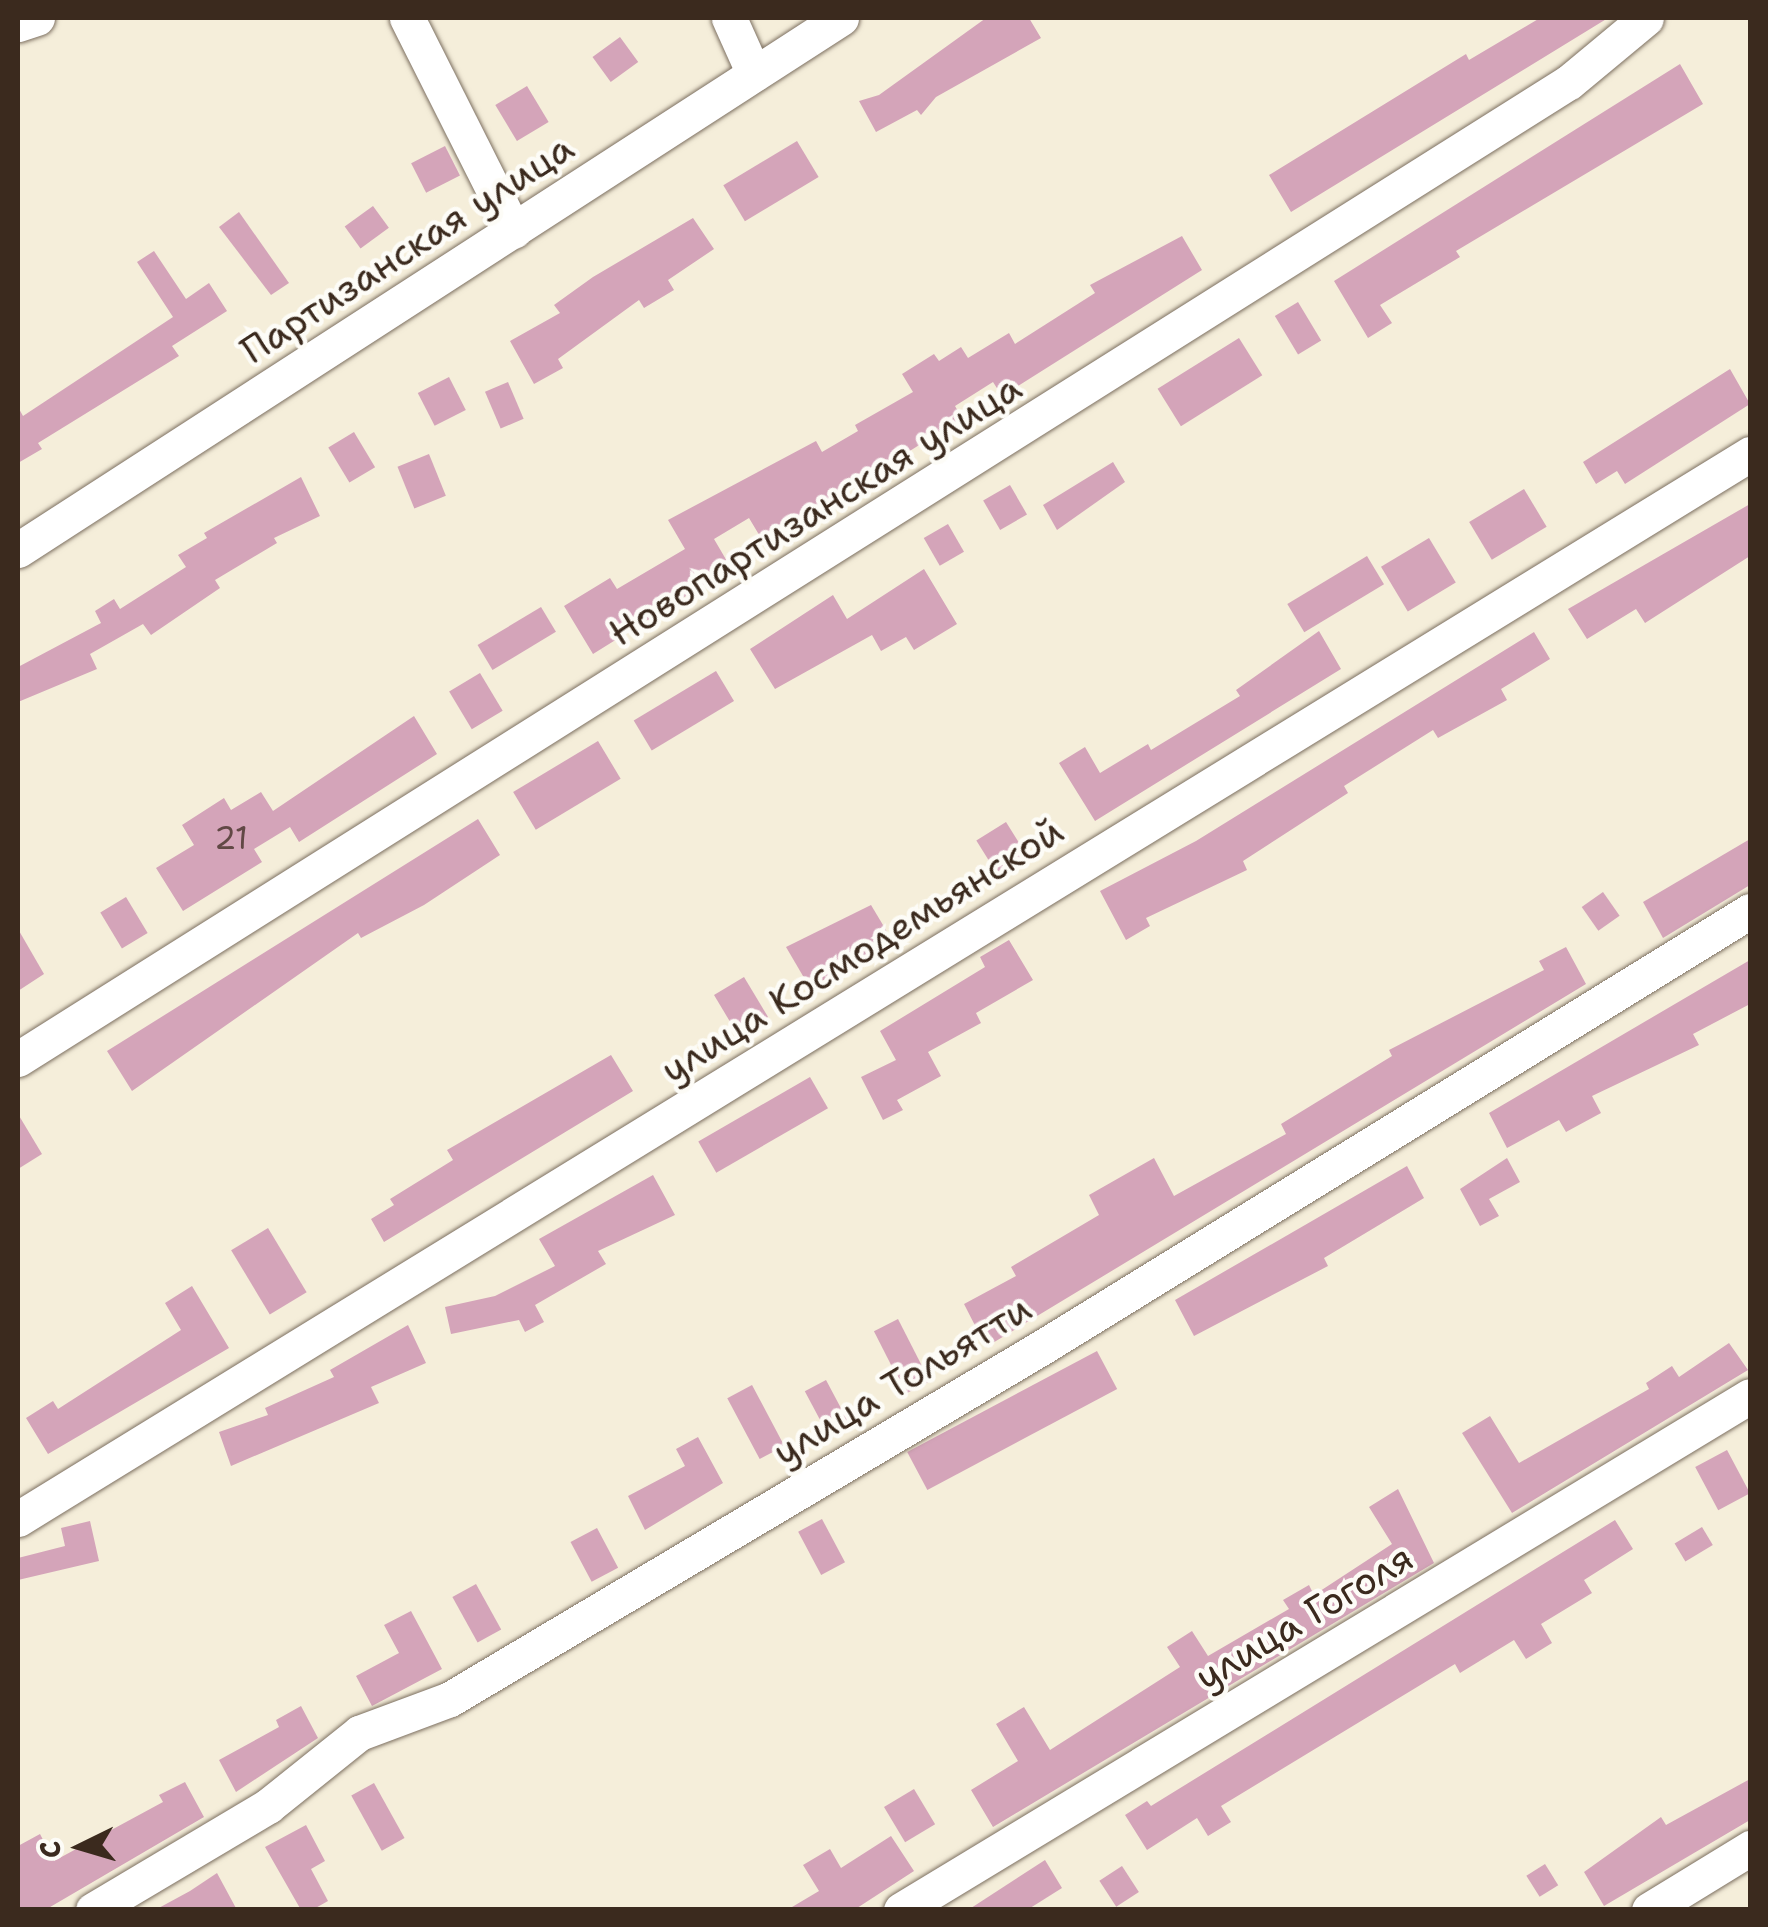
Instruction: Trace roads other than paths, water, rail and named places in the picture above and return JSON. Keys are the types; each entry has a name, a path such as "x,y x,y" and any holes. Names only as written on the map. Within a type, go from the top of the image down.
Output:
{"street":[{"path":"18,24 37,18"},
{"path":"408,18 514,231"},
{"path":"729,18 754,74"},
{"name":"Партизанская улица","path":"18,550 841,18"},
{"name":"Новопартизанская улица","path":"18,1059 1536,103 1646,18"},
{"name":"улица Космодемьянской","path":"18,1520 1750,454"},
{"name":"улица Тольятти","path":"93,1910 268,1806 358,1733 467,1689 1044,1346 1750,911"},
{"name":"улица Гоголя","path":"901,1910 1750,1396"},
{"path":"1649,1910 1750,1848"}]}
